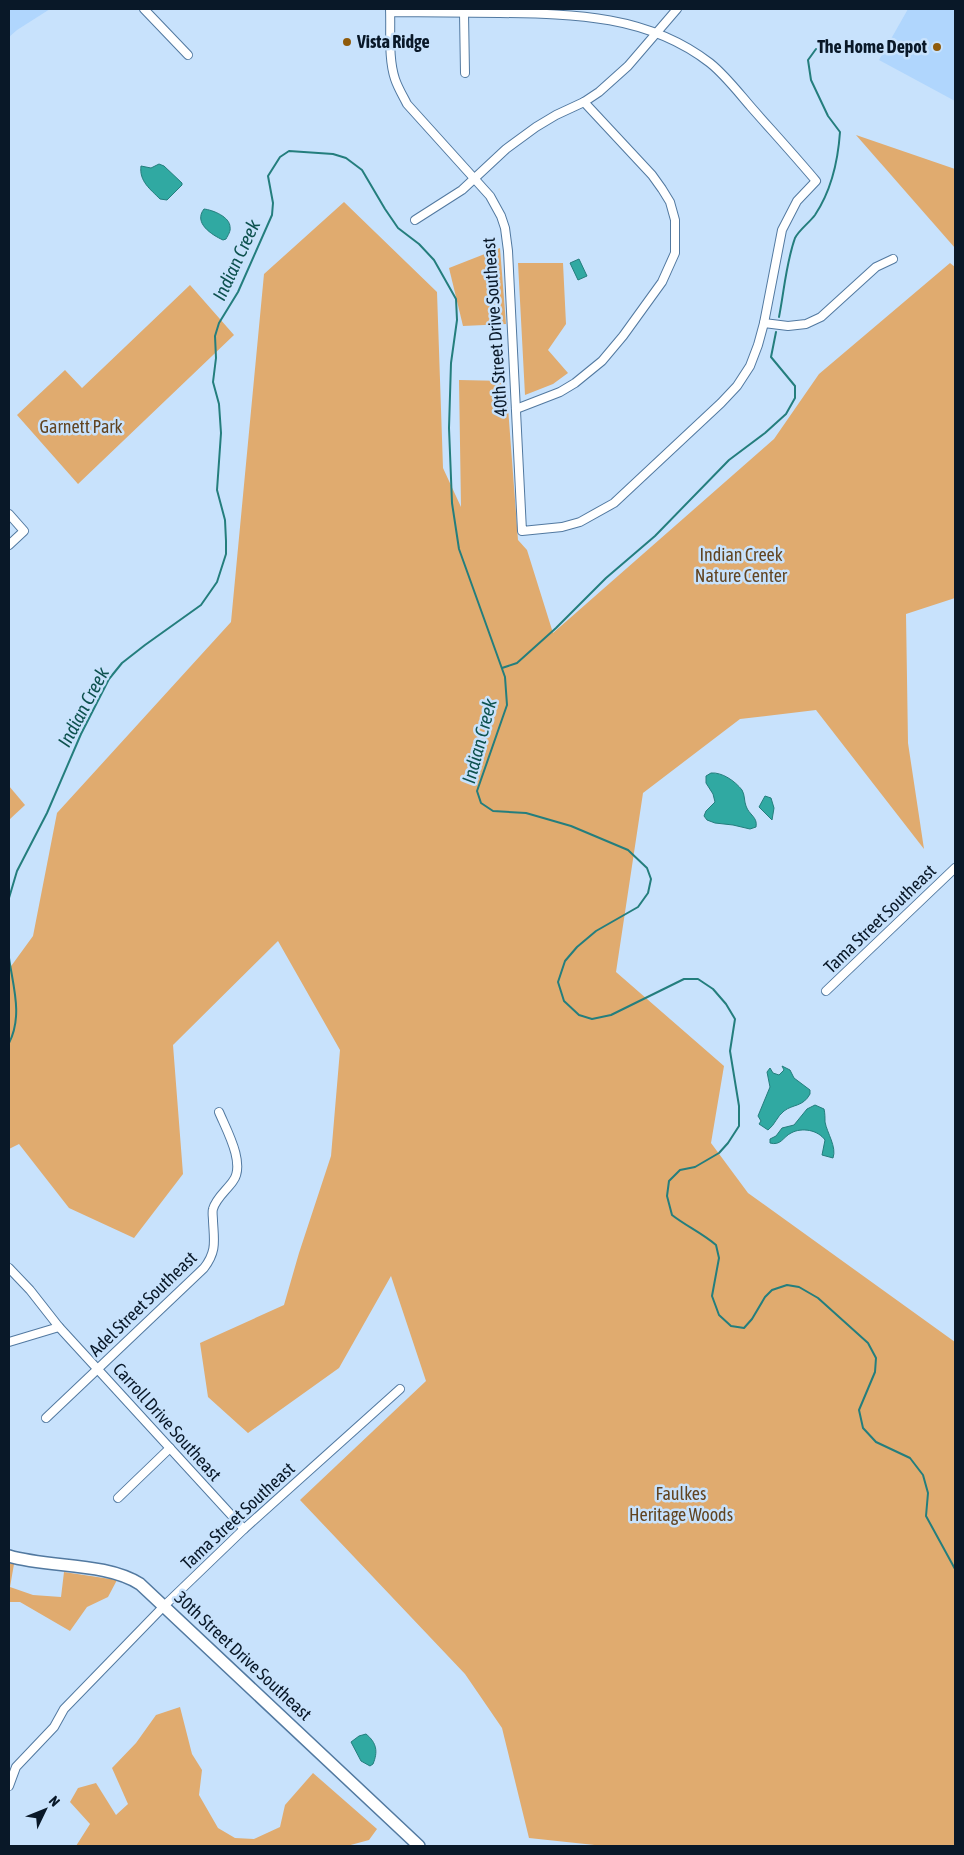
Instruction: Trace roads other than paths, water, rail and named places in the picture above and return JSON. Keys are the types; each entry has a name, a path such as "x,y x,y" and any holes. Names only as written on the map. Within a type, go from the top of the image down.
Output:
{"main road":[{"name":"30th Street Drive Southeast","path":"9,1556 124,1576 147,1590 419,1846"}],"street":[{"path":"144,9 188,56"},
{"path":"415,220 462,190 506,149 536,127 584,102 614,79 677,9"},
{"path":"390,10 594,17 637,26 656,33 690,49 711,64 816,181 797,201 782,230 764,323 788,326 806,324 821,316 876,267 892,259"},
{"name":"40th Street Drive Southeast","path":"390,10 392,60 400,92 407,104 475,179 496,206 506,234 522,531 562,527 580,522 614,503 737,386 750,366 764,323"},
{"path":"464,13 465,72"},
{"path":"516,409 560,392 575,383 602,361 623,336 662,282 675,253 675,220 670,202 652,175 584,102"},
{"path":"9,514 24,531 9,545"},
{"name":"Tama Street Southeast","path":"826,991 955,868"},
{"name":"Adel Street Southeast","path":"46,1418 204,1268 212,1257 214,1244 213,1209 219,1198 234,1180 238,1171 233,1145 219,1112"},
{"name":"Carroll Drive Southeast","path":"9,1268 30,1290 59,1327 244,1528"},
{"path":"9,1342 59,1327"},
{"name":"Tama Street Southeast","path":"9,1786 16,1766 54,1727 64,1709 164,1606 244,1528 400,1389"},
{"path":"118,1498 170,1448"}],"waterway":[{"path":"779,317 787,267 795,238 821,206 833,175 839,143 840,132 828,116 811,80 808,60 816,49"},
{"name":"Indian Creek","path":"9,898 17,871 47,813 81,734 109,679 122,663 201,605 217,582 226,554 226,541 225,520 217,490 221,433 219,404 213,382 216,358 215,336 219,323 238,292 272,215 273,203 268,176 280,157 289,151 333,154 346,158 362,170 398,228 419,244 434,260 456,299 457,320 451,363 449,428 452,503 459,549 505,677 507,705 477,791 481,803 493,811 526,813 571,826 628,850 647,868 651,879 648,893 638,907 596,931 577,947 565,961 558,982 564,1001 579,1015 592,1019 611,1015 684,979 698,979 713,989 726,1004 735,1019 730,1051 739,1106 739,1126 719,1153 695,1167 680,1170 669,1181 667,1196 672,1215 716,1245 719,1258 712,1296 719,1315 731,1326 744,1328 752,1319 765,1297 772,1290 787,1285 799,1287 818,1298 868,1343 876,1358 875,1372 859,1410 863,1428 876,1442 910,1458 923,1475 928,1493 926,1516 955,1569"},
{"path":"502,668 517,663 556,628 606,578 655,536 729,460 765,433 786,414 795,398 795,386 771,357 776,332"},
{"name":"Indian Creek","path":"9,958 16,1001 15,1022 9,1043"}],"place":[{"name":"Vista Ridge","path":"347,42"},
{"name":"The Home Depot","path":"937,47"}],"park label":[{"name":"Garnett Park","path":"81,427"},
{"name":"Indian Creek Nature Center","path":"741,565"},
{"name":"Faulkes Heritage Woods","path":"681,1504"}]}
